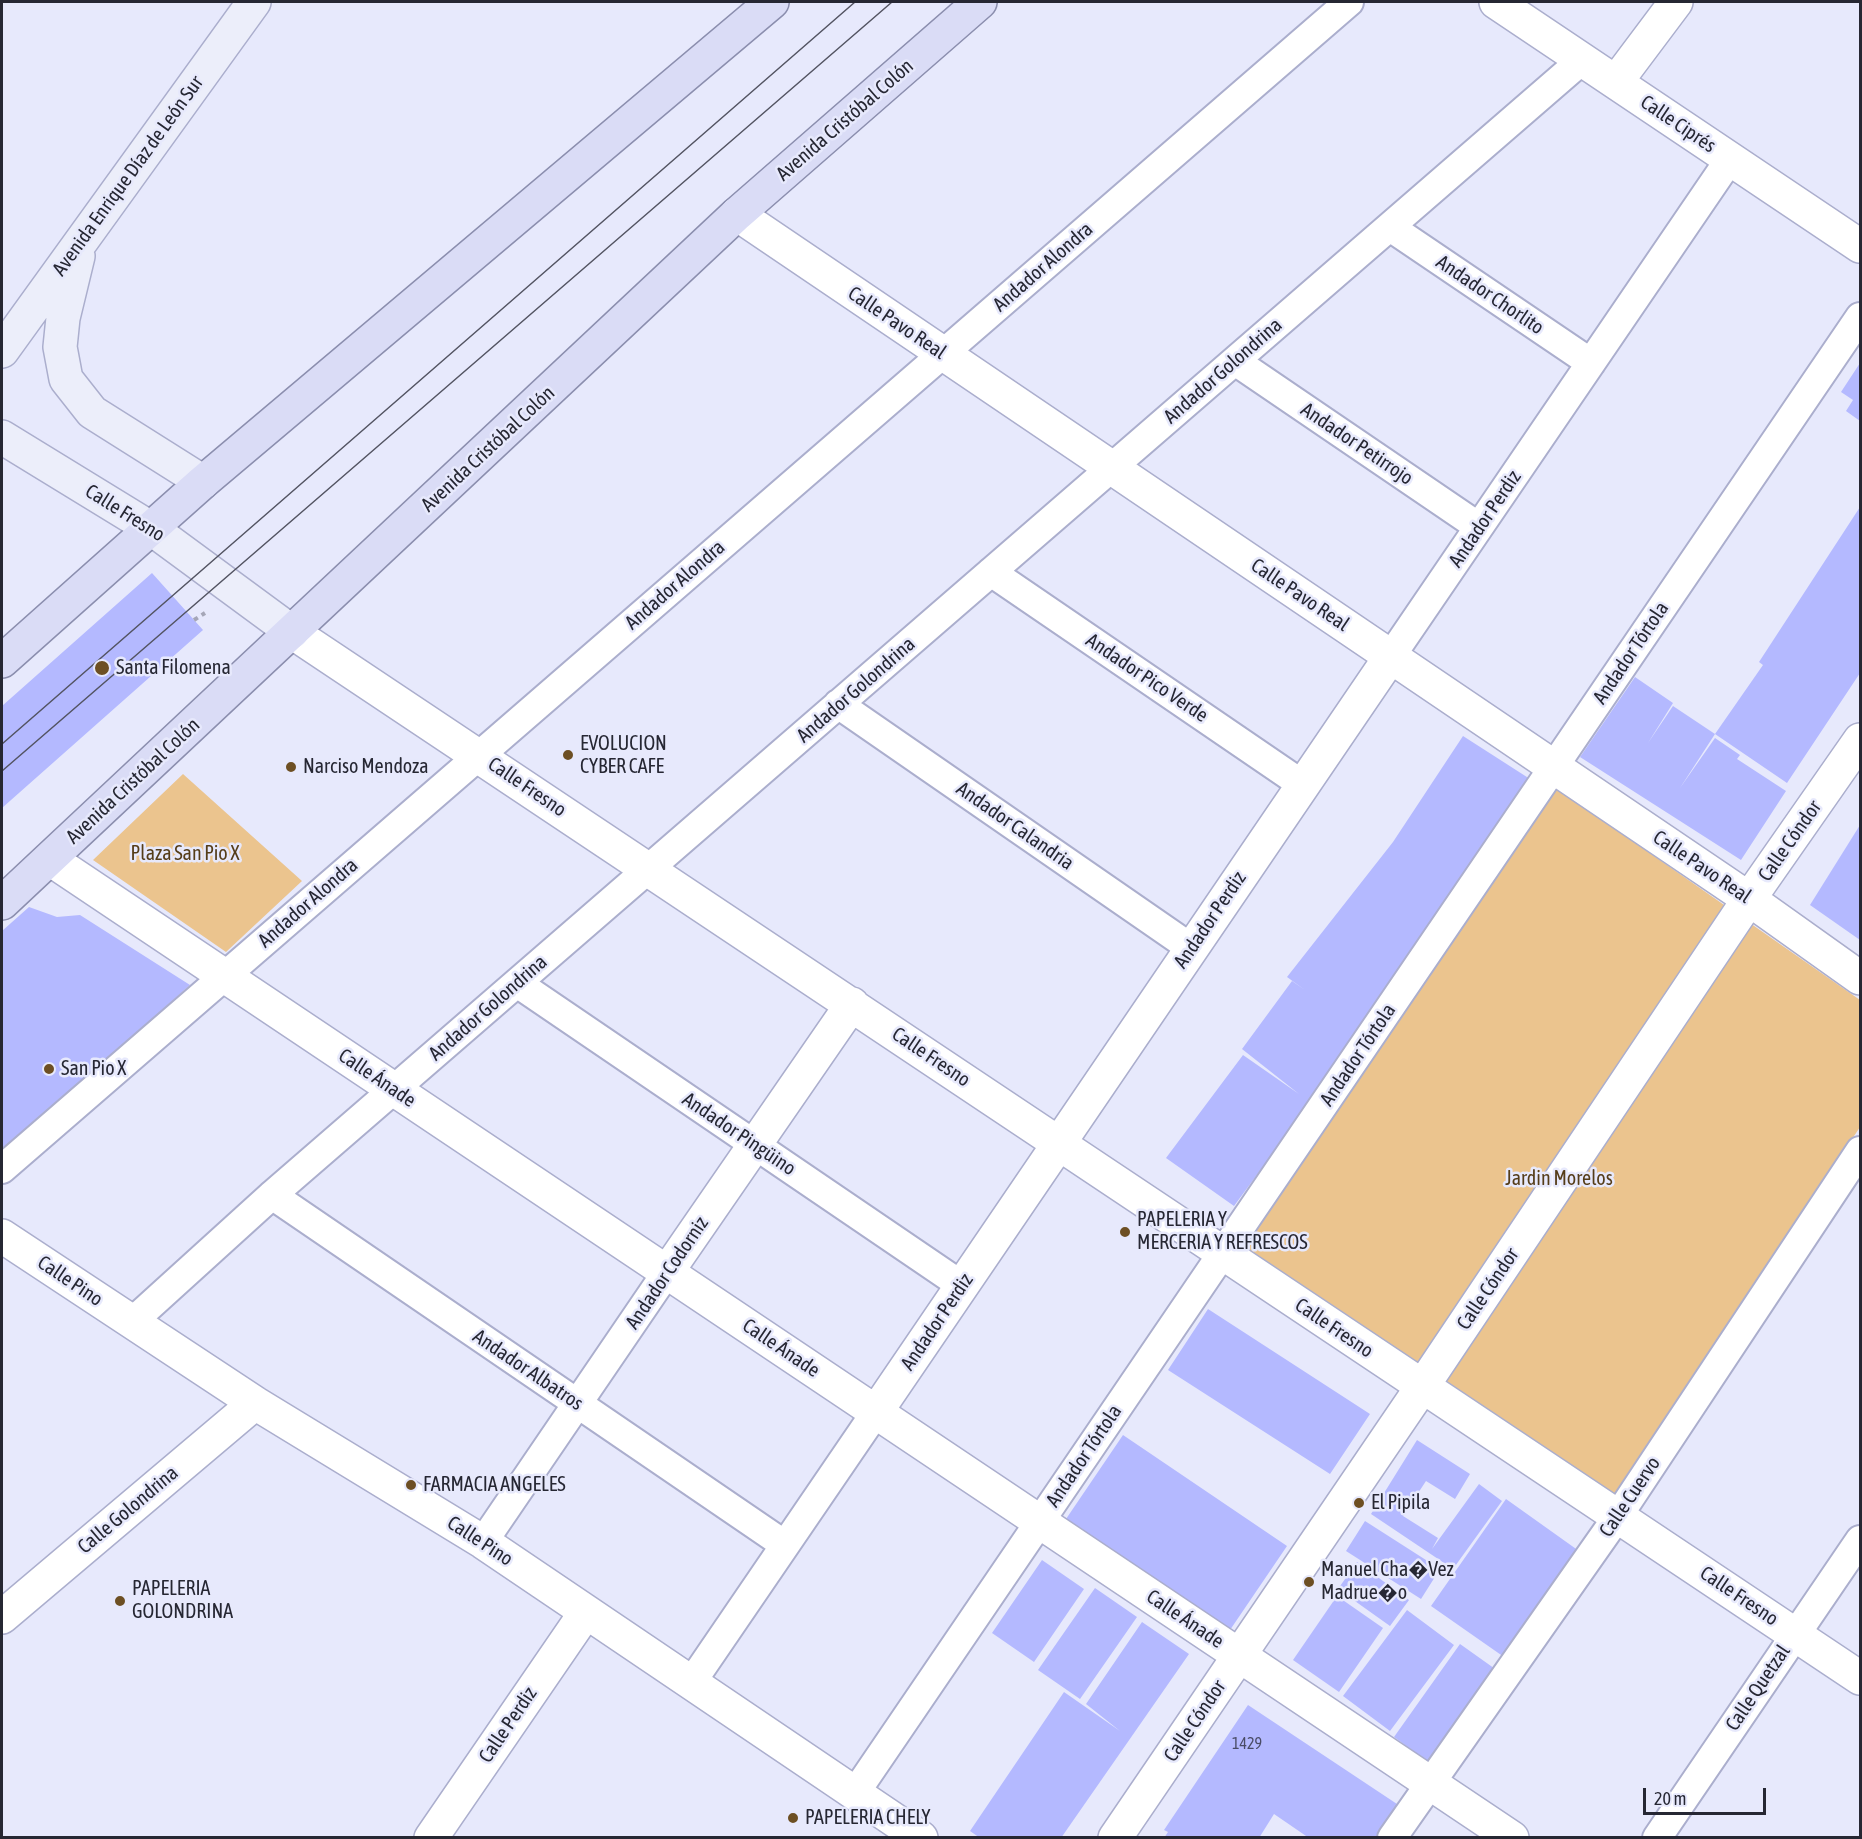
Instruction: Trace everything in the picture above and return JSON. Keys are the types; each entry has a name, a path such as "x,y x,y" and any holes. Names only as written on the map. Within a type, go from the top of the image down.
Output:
{"main road":[{"name":"Avenida Enrique Díaz de León Sur","path":"2,351 254,2"},
{"path":"2,661 203,482 772,2"},
{"name":"Avenida Cristóbal Colón","path":"2,903 737,214 980,2"},
{"path":"83,239 63,318 60,347 66,379 92,412 203,482"},
{"name":"Calle Fresno","path":"2,437 152,529 292,632"}],"street":[{"name":"Andador Alondra","path":"2,1169 1349,2"},
{"name":"Calle Ciprés","path":"1496,2 1860,246"},
{"path":"1616,82 1676,2"},
{"name":"Andador Golondrina","path":"132,1322 272,1194 1582,60"},
{"name":"Andador Perdiz","path":"691,1683 1730,159"},
{"name":"Calle Pavo Real","path":"737,214 1749,899 1860,978"},
{"name":"Andador Chorlito","path":"1390,227 1591,363"},
{"name":"Andador Tórtola","path":"855,1792 1860,317"},
{"name":"Andador Petirrojo","path":"1235,361 1479,527"},
{"name":"Andador Pico Verde","path":"991,572 1303,785"},
{"name":"Calle Fresno","path":"292,632 1059,1142 1422,1388 1860,1678"},
{"name":"Andador Calandria","path":"838,704 1191,948"},
{"name":"Calle Cóndor","path":"1115,1838 1422,1388 1749,899 1860,740"},
{"name":"Calle Ánade","path":"50,859 1512,1838"},
{"name":"Andador Pingüino","path":"517,983 961,1285"},
{"name":"Andador Codorniz","path":"483,1542 852,1004"},
{"name":"Calle Cuervo","path":"1392,1838 1618,1516 1860,1151"},
{"name":"Andador Albatros","path":"272,1194 784,1545"},
{"name":"Calle Pino","path":"5,1243 132,1322 255,1403 483,1542 921,1838"},
{"name":"Calle Golondrina","path":"2,1617 255,1403"},
{"name":"Calle Quetzal","path":"1656,1838 1860,1539"},
{"name":"Calle Perdiz","path":"431,1838 586,1612"}],"green space":[{"name":"Plaza San Pio X","path":"183,774 302,881 226,952 93,860"},
{"name":"Jardin Morelos","path":"1554,786 1860,1000 1860,1127 1616,1498 1241,1249"}],"building":[{"path":"1860,363 1860,421 1846,411 1853,400 1841,392"},
{"path":"1860,507 1860,673 1787,783 1715,734 1763,665 1759,662"},
{"name":"Santa Filomena","path":"152,573 203,630 2,808 2,706"},
{"path":"1635,677 1673,703 1648,743 1673,706 1715,734 1680,788 1715,738 1740,755 1737,759 1786,791 1741,860 1580,757"},
{"path":"1463,736 1530,779 1310,1103 1234,1206 1166,1158 1243,1055 1299,1094 1242,1049 1292,981 1305,990 1287,977 1393,842"},
{"path":"1860,825 1860,940 1810,905"},
{"name":"San Pio X","path":"29,907 57,917 80,915 190,985 2,1153 2,931"},
{"path":"1208,1309 1370,1414 1330,1474 1168,1370"},
{"path":"1123,1435 1287,1546 1230,1630 1066,1519"},
{"path":"1417,1440 1470,1474 1455,1499 1426,1481 1403,1516 1438,1538 1432,1549 1479,1484 1502,1501 1453,1569 1371,1514"},
{"path":"1506,1499 1579,1551 1504,1657 1431,1606"},
{"path":"1365,1521 1440,1569 1421,1599 1346,1551"},
{"path":"1042,1560 1084,1589 1034,1662 992,1633"},
{"path":"1357,1562 1409,1600 1390,1626 1338,1589"},
{"path":"1095,1588 1137,1617 1080,1699 1038,1670"},
{"path":"1337,1596 1383,1628 1339,1692 1293,1660"},
{"path":"1407,1610 1454,1645 1390,1731 1343,1696"},
{"path":"1142,1622 1189,1654 1061,1838 980,1838 970,1831 1064,1692 1120,1731 1086,1704"},
{"path":"1460,1644 1498,1671 1431,1764 1394,1737"},
{"path":"1248,1705 1397,1804 1376,1838 1309,1838 1274,1814 1259,1838 1164,1838 1168,1832 1164,1830"}],"tram line":[{"path":"2,744 855,2"},
{"path":"2,771 892,2"}],"place":[{"name":"Santa Filomena","path":"102,668"},
{"name":"EVOLUCION CYBER CAFE","path":"568,755"},
{"name":"Narciso Mendoza","path":"291,767"},
{"name":"San Pio X","path":"49,1069"},
{"name":"PAPELERIA Y MERCERIA Y REFRESCOS","path":"1125,1232"},
{"name":"FARMACIA ANGELES","path":"411,1485"},
{"name":"El Pipila","path":"1359,1503"},
{"name":"Manuel Cha�Vez Madrue�o","path":"1309,1582"},
{"name":"PAPELERIA GOLONDRINA","path":"120,1601"},
{"name":"PAPELERIA CHELY","path":"793,1818"}]}
